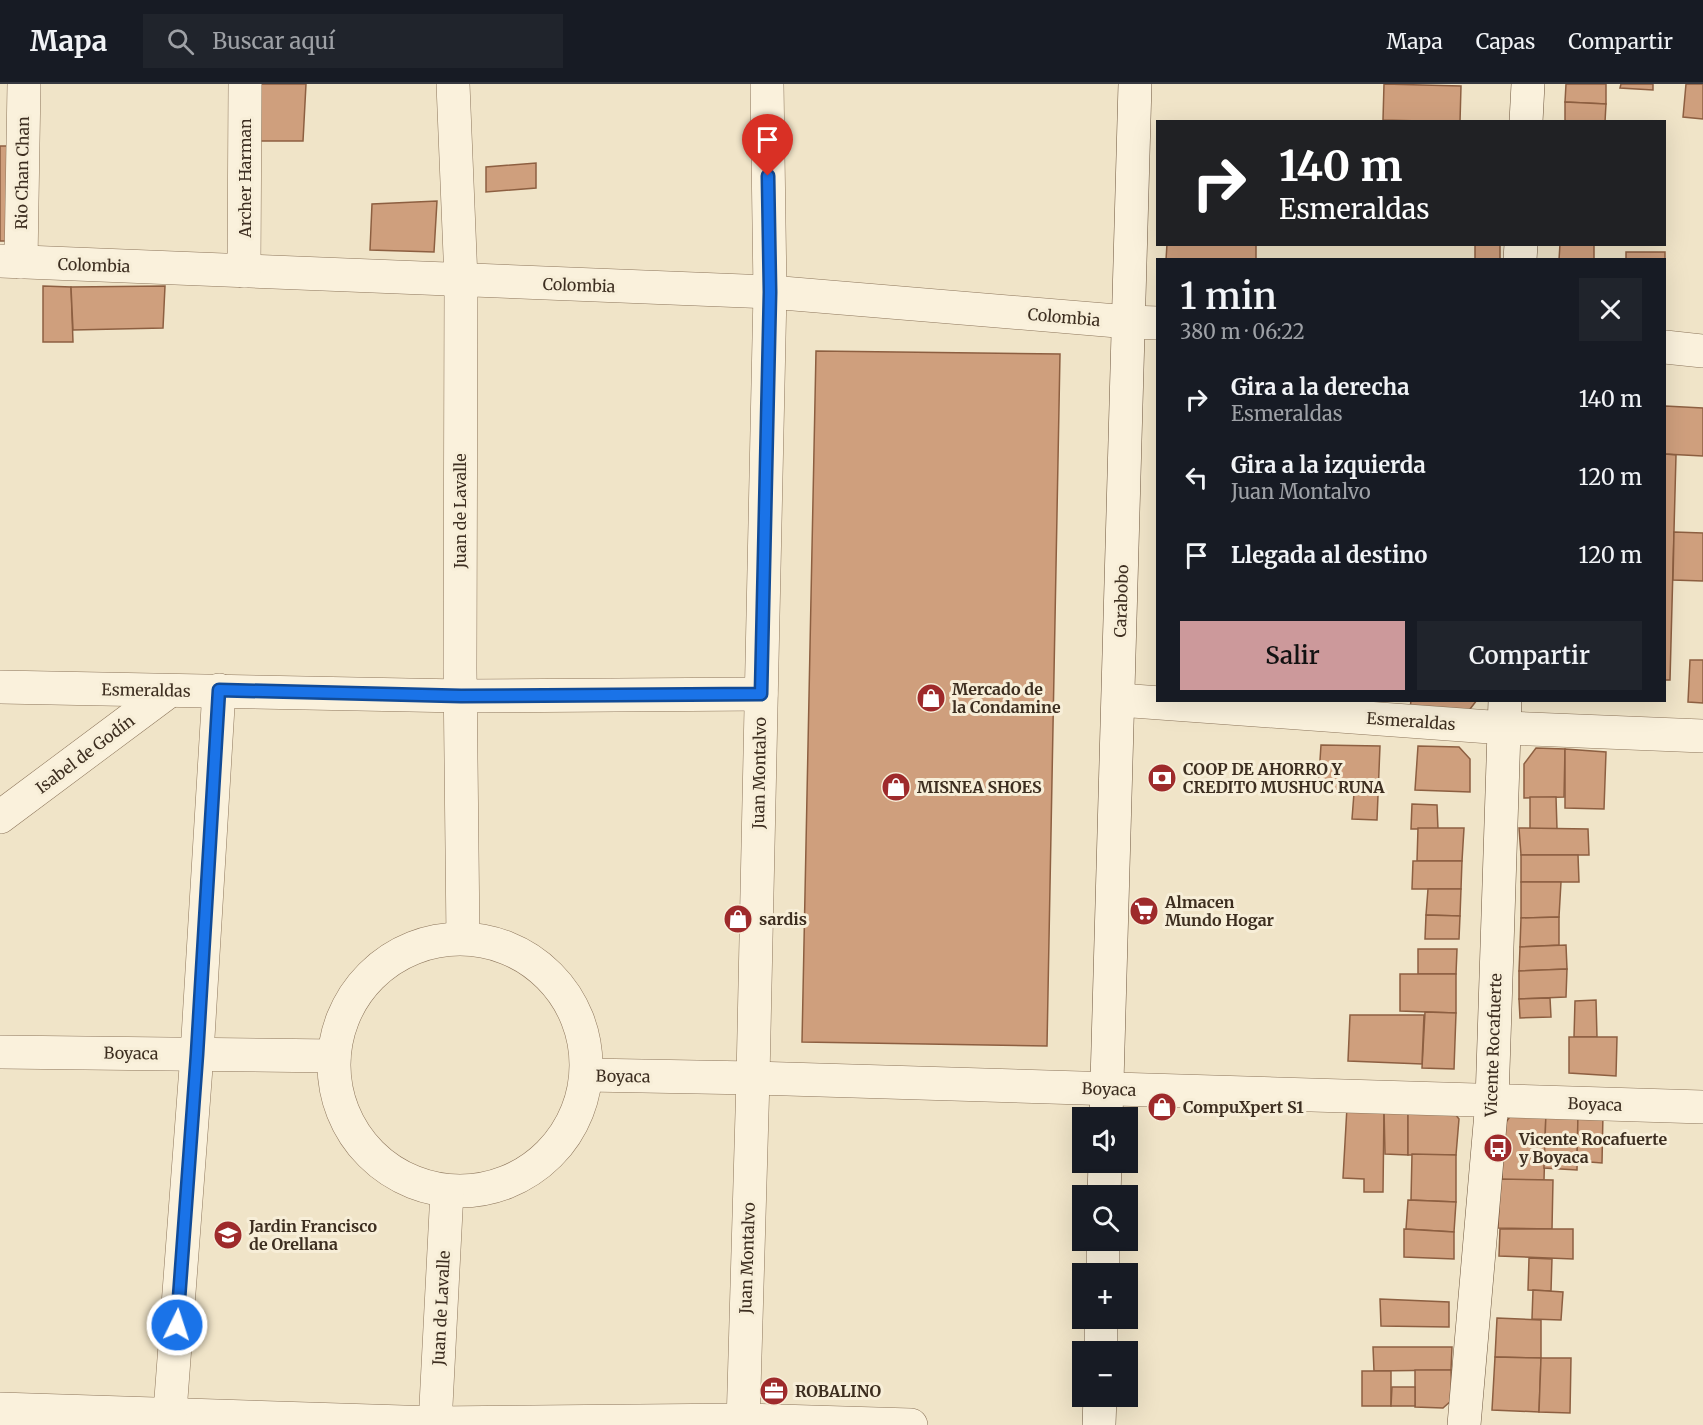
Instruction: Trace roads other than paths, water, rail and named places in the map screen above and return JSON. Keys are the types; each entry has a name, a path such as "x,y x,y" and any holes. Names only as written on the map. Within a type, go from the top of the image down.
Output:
{"street":[{"name":"Rio Chan Chan","path":"10,261 24,84"},
{"name":"Archer Harman","path":"244,271 245,84"},
{"name":"Juan de Lavalle","path":"453,84 460,280 463,938"},
{"name":"Juan Montalvo","path":"743,1422 770,292 767,84"},
{"name":"Carabobo","path":"1107,1103 1119,700 1144,323 1135,84"},
{"path":"1526,120 1528,84"},
{"name":"Colombia","path":"10,261 770,292 1144,323"},
{"path":"1666,347 1703,351"},
{"name":"Esmeraldas","path":"0,687 461,696 761,694"},
{"path":"170,1420 197,1054 219,690"},
{"name":"Isabel de Godín","path":"0,817 169,691"},
{"name":"Esmeraldas","path":"1119,700 1156,701"},
{"name":"Esmeraldas","path":"1174,702 1505,714 1703,736"},
{"name":"Vicente Rocafuerte","path":"1464,1425 1492,1101 1505,714"},
{"path":"463,938 497,943 529,957 555,980 575,1008 585,1041 587,1075 579,1108 564,1137 541,1162 512,1180 481,1190 447,1191 416,1184 386,1168 362,1146 345,1119 335,1088 334,1056 340,1024 354,995 375,971 401,953 431,941 463,938"},
{"name":"Boyaca","path":"0,1052 334,1056"},
{"name":"Boyaca","path":"587,1075 753,1078 1107,1103 1492,1101 1703,1107"},
{"name":"Juan de Lavalle","path":"435,1424 447,1191"},
{"path":"1099,1425 1100,1407"},
{"path":"0,1409 170,1420 435,1424 743,1422 911,1425"}],"place":[{"name":"Mercado de la Condamine","path":"931,698"},
{"name":"COOP DE AHORRO Y CREDITO MUSHUC RUNA","path":"1162,778"},
{"name":"MISNEA SHOES","path":"896,787"},
{"name":"Almacen Mundo Hogar","path":"1144,911"},
{"name":"sardis","path":"738,919"},
{"name":"CompuXpert S1","path":"1162,1107"},
{"name":"Vicente Rocafuerte y Boyaca","path":"1498,1148"},
{"name":"Jardin Francisco de Orellana","path":"228,1235"},
{"name":"ROBALINO","path":"774,1391"}]}
